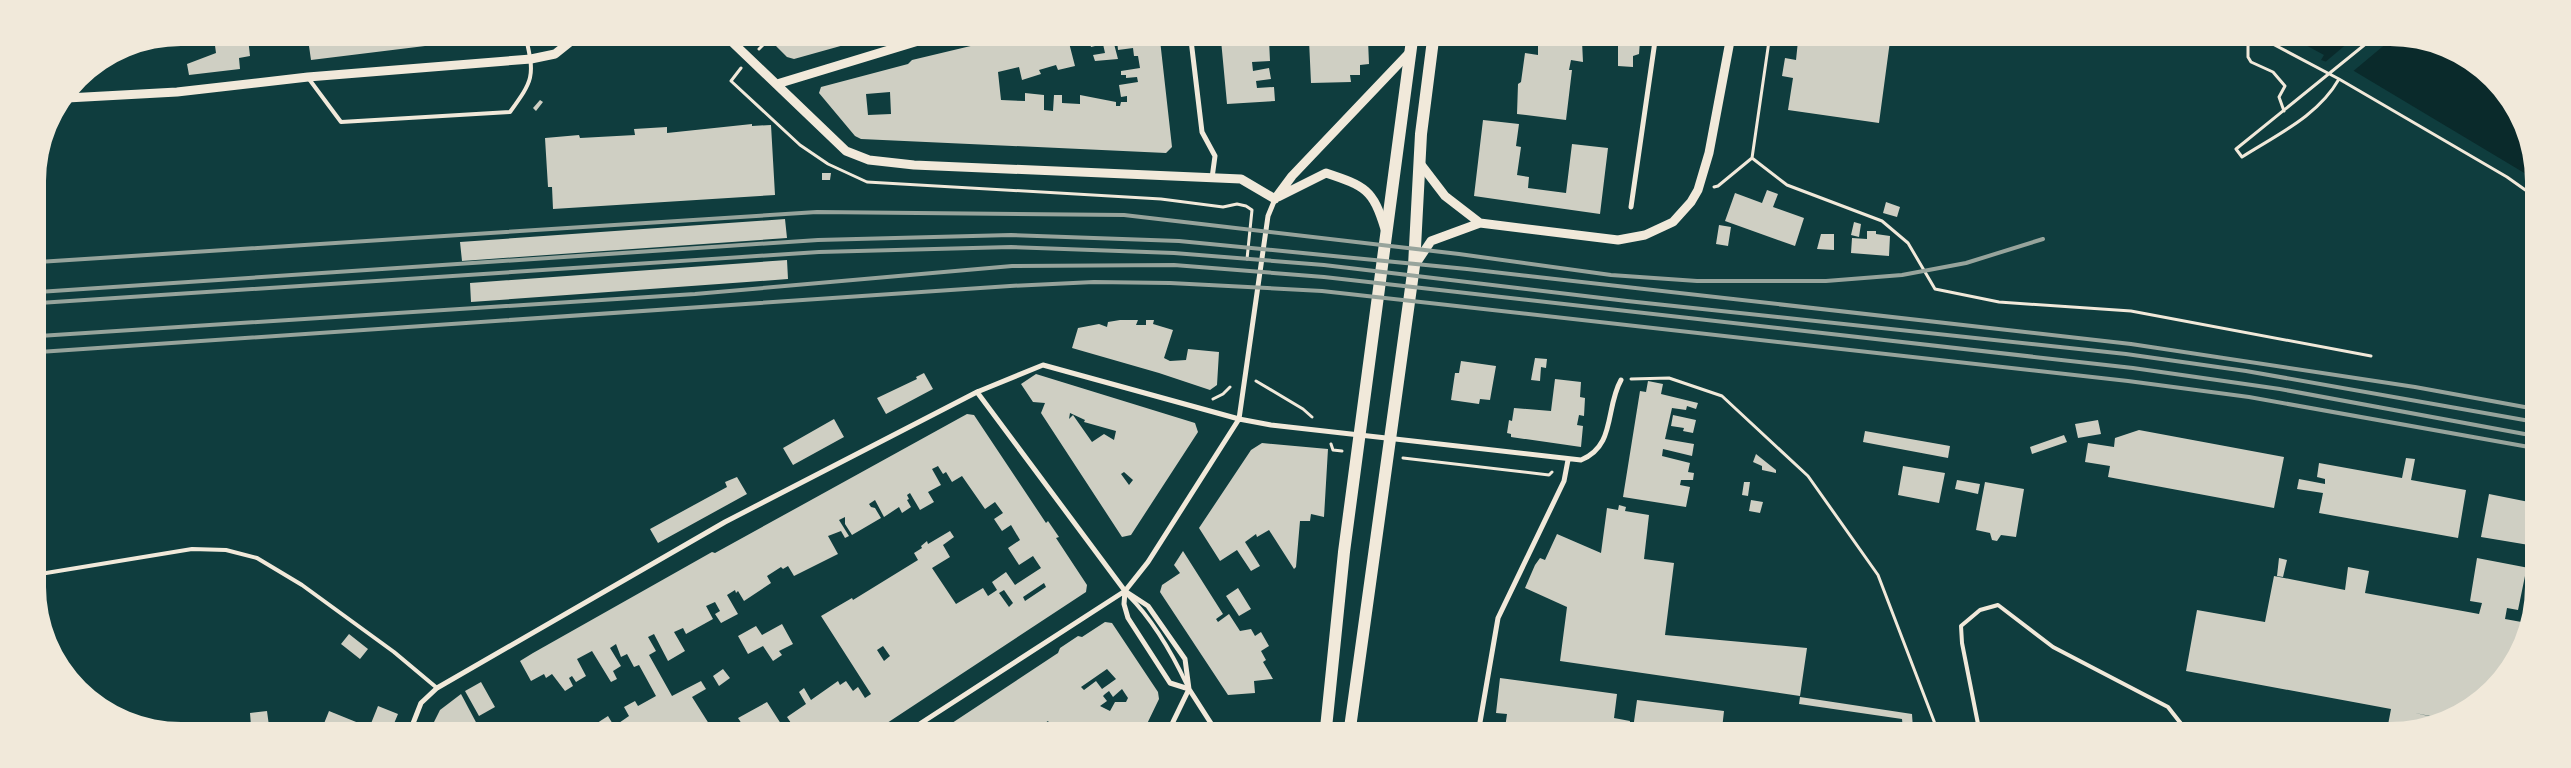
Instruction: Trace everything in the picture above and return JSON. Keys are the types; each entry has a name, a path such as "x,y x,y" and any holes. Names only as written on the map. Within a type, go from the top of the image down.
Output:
{"main road":[{"path":"1327,721 1344,552 1412,46"},
{"path":"1351,721 1414,266 1417,240 1419,162 1433,46"}],"street":[{"path":"75,98 177,92 308,77 531,59 555,54 565,46"},
{"path":"736,46 846,151 869,160 914,165 1241,179 1275,199"},
{"path":"777,84 902,46"},
{"path":"1192,46 1202,132 1215,156 1212,178"},
{"path":"923,722 1125,591 1148,562 1240,419 1268,216 1275,199 1292,176 1412,46"},
{"path":"1631,207 1654,46"},
{"path":"1414,266 1431,242 1480,223 1618,240 1645,235 1673,222 1691,202 1698,190 1709,153 1729,46"},
{"path":"1419,162 1445,196 1480,223"},
{"path":"1275,199 1326,173 1342,178 1357,183 1377,203 1387,235"},
{"path":"414,722 421,703 437,688 725,522 978,392 1043,365 1240,419 1271,425 1568,460 1581,460 1594,455 1603,444 1616,389 1621,380"},
{"path":"978,392 1125,591 1148,606 1185,659 1189,689 1210,722"},
{"path":"1480,721 1498,618 1564,481 1568,460"},
{"path":"1125,591 1124,604 1128,618 1170,683 1189,689"},
{"path":"1173,722 1189,689"}],"lane":[{"path":"308,77 342,122 510,112 530,84 531,59 528,46"},
{"path":"46,573 192,549 226,550 257,558 302,585 394,652 437,688"},
{"path":"1125,591 1140,607 1178,666 1189,689"},
{"path":"1977,721 1962,643 1961,626 1980,610 1998,605 2053,647 2168,707 2179,721"}],"path":[{"path":"1698,190 1718,186 1752,158 1768,46"},
{"path":"2248,46 2248,57 2251,62 2273,72 2285,86 2279,97 2284,111"},
{"path":"2276,46 2339,79 2507,176 2525,190"},
{"path":"2339,79 2330,95 2314,111 2242,157 2236,149 2363,46"},
{"path":"1752,158 1787,185 1882,221 1908,243 1935,289 1999,302 2131,311 2371,356"},
{"path":"1247,376 1304,409 1326,430 1333,450 1351,452"},
{"path":"1621,380 1669,378 1722,396 1808,476 1878,575 1934,721"},
{"path":"1195,406 1223,394 1231,385"},
{"path":"1398,458 1548,475 1568,460"}],"water":[{"path":"2307,46 2407,47 2425,51 2457,64 2485,86 2502,106 2518,138 2524,173 2354,71 2321,60 2324,55"}],"pier":[{"path":"2344,46 2383,46 2351,73 2323,64"}],"building":[{"path":"215,46 249,46 250,56 239,58 240,69 189,75 187,64 216,53"},
{"path":"309,46 425,46 311,60"},
{"path":"776,46 841,46 794,59 787,57"},
{"path":"971,46 1070,46 1075,66 1058,70 1056,65 1039,70 1041,74 1022,80 1019,67 998,72 1001,100 1025,101 1025,93 1044,95 1044,110 1053,111 1054,95 1062,95 1062,103 1080,104 1080,95 1116,102 1116,106 1120,106 1121,102 1127,102 1127,96 1121,97 1119,85 1138,82 1137,77 1126,78 1126,75 1121,75 1121,71 1140,68 1138,56 1134,56 1133,48 1118,50 1118,46 1161,46 1172,147 1166,153 861,139 855,136 819,93 821,87 908,64 912,60","holes":["890,92 891,114 868,115 866,94"]},
{"path":"1103,46 1115,46 1118,59 1095,61 1093,55 1105,53"},
{"path":"1222,46 1269,46 1270,61 1252,62 1253,71 1269,68 1271,79 1256,81 1257,88 1274,87 1275,101 1227,104"},
{"path":"1309,46 1368,46 1369,64 1360,65 1360,75 1350,75 1351,82 1311,83"},
{"path":"1538,46 1582,46 1583,62 1571,60 1569,70 1572,70 1566,120 1517,114 1518,84 1521,82 1525,53 1538,55"},
{"path":"1618,46 1640,46 1639,54 1633,56 1633,67 1618,66"},
{"path":"1797,46 1889,46 1879,123 1788,110 1793,78 1782,76 1785,58 1796,60"},
{"path":"540,100 543,102 536,111 533,108"},
{"path":"1483,120 1519,124 1516,146 1521,147 1517,175 1529,177 1528,188 1566,193 1572,144 1608,148 1600,214 1474,196"},
{"path":"752,124 752,126 771,125 775,195 553,209 552,187 548,187 545,138 579,135 580,138 635,135 634,129 667,127 667,133"},
{"path":"822,173 831,173 830,180 822,180"},
{"path":"1767,190 1778,194 1773,207 1804,218 1795,246 1725,221 1735,193 1762,203"},
{"path":"1886,202 1900,207 1897,217 1883,213"},
{"path":"785,219 787,238 462,261 460,242"},
{"path":"1854,222 1861,224 1859,237 1851,235"},
{"path":"1719,225 1731,227 1728,246 1716,244"},
{"path":"1867,231 1876,231 1876,234 1890,236 1889,256 1851,253 1852,238 1867,239"},
{"path":"1821,234 1834,234 1834,250 1817,249"},
{"path":"787,260 788,279 471,302 470,283"},
{"path":"1138,320 1136,325 1146,325 1146,320 1154,320 1153,324 1173,330 1164,358 1170,361 1186,360 1188,349 1219,352 1217,385 1210,390 1072,348 1078,328 1099,324 1107,327 1108,322"},
{"path":"1535,358 1547,359 1546,368 1541,367 1540,381 1531,380"},
{"path":"1461,361 1496,366 1490,400 1480,399 1479,404 1451,400 1455,373 1459,373"},
{"path":"924,373 933,389 886,414 877,398 917,379 916,377"},
{"path":"1036,374 1195,423 1198,432 1131,535 1122,537 1041,413 1045,403 1033,402 1021,384","holes":["1070,413 1085,420 1084,422 1116,431 1114,440 1104,434 1092,442 1073,415 1069,419","1124,472 1133,480 1129,485 1121,474"]},
{"path":"1555,379 1581,382 1580,397 1585,398 1584,416 1579,415 1577,425 1583,426 1581,447 1511,437 1511,434 1507,433 1509,420 1512,421 1514,408 1551,411"},
{"path":"1648,381 1663,384 1661,394 1698,403 1696,409 1687,406 1686,410 1672,408 1665,439 1694,444 1692,456 1663,449 1662,456 1690,463 1688,472 1694,473 1693,480 1681,480 1680,485 1690,487 1686,507 1623,497 1640,391 1646,392"},
{"path":"967,414 974,415 1046,523 1048,521 1059,537 1056,538 1087,585 1086,592 889,722 790,722 787,717 806,704 799,692 804,688 811,700 838,681 840,685 846,681 853,691 858,687 865,698 871,694 821,616 852,598 853,600 918,560 914,553 922,548 921,546 927,541 928,544 950,531 954,537 943,545 950,557 932,568 956,604 983,588 988,596 997,590 992,582 1006,572 1015,585 1041,568 1033,556 1019,565 1008,548 1020,540 1011,525 1002,531 994,519 1003,513 995,502 985,509 962,476 952,482 946,472 943,474 938,466 932,469 941,485 928,492 934,502 920,510 910,493 907,495 909,499 907,500 911,507 902,513 899,507 884,517 875,500 869,504 875,508 881,518 852,535 845,524 845,517 839,520 849,536 845,538 841,531 828,536 838,554 794,576 788,566 783,569 781,567 767,576 771,583 744,601 738,591 736,593 735,590 727,595 738,614 721,623 715,614 720,611 715,602 706,606 713,619 686,634 683,628 674,632 685,651 668,661 654,634 648,637 656,651 649,655 672,696 701,681 706,689 692,697 708,722 621,722 629,716 624,707 635,701 638,706 656,696 639,665 634,667 627,654 621,657 616,644 610,648 621,666 613,671 617,679 611,682 592,651 577,659 586,676 576,682 572,676 569,678 573,686 565,691 552,674 546,678 544,674 531,681 520,661 712,552 715,553","holes":["1044,583 1046,587 1025,601 1023,597","1004,590 1013,603 1009,607 999,593","883,646 890,656 884,661 877,650"]},
{"path":"1673,415 1696,420 1693,433 1683,431 1684,428 1671,426"},
{"path":"834,419 844,437 793,465 783,448"},
{"path":"2098,420 2101,434 2078,438 2075,424"},
{"path":"2139,430 2284,457 2274,508 2108,477 2110,466 2085,462 2088,443 2114,447 2115,438"},
{"path":"1865,431 1950,446 1948,458 1863,442"},
{"path":"2064,435 2067,442 2032,454 2030,447"},
{"path":"1262,443 1328,449 1324,517 1311,514 1310,521 1300,521 1296,567 1294,569 1269,530 1257,537 1256,534 1245,542 1260,566 1251,571 1237,550 1220,561 1199,528 1251,450"},
{"path":"1756,454 1776,470 1776,473 1762,470 1762,466 1753,462"},
{"path":"2406,458 2415,459 2411,480 2466,490 2458,538 2319,513 2323,493 2297,489 2299,479 2325,484 2325,479 2317,477 2319,463 2402,478"},
{"path":"1903,466 1945,473 1939,503 1898,495"},
{"path":"737,477 747,494 658,543 650,529 727,487 725,482"},
{"path":"1957,480 1980,484 1978,494 1955,489"},
{"path":"1744,482 1750,482 1748,496 1742,495"},
{"path":"1985,482 2024,489 2016,537 2001,535 1997,541 1992,540 1990,533 1976,530"},
{"path":"2489,494 2525,501 2525,544 2481,537"},
{"path":"1751,500 1763,502 1760,513 1749,511"},
{"path":"1619,505 1626,507 1625,511 1649,515 1644,559 1674,563 1665,635 1807,648 1800,696 1560,661 1567,607 1525,588 1535,565 1540,558 1545,560 1557,534 1601,553 1607,508 1618,510"},
{"path":"1183,551 1223,614 1216,619 1218,622 1229,614 1240,631 1251,629 1255,636 1261,632 1269,646 1261,651 1266,660 1263,662 1273,679 1254,681 1255,693 1228,695 1160,592 1162,585 1180,573 1174,565"},
{"path":"2279,558 2287,560 2283,577 2277,576"},
{"path":"2477,558 2525,567 2518,610 2507,608 2505,619 2520,622 2511,646 2502,662 2485,682 2457,704 2428,716 2415,713 2428,716 2425,717 2407,721 2389,721 2391,709 2186,671 2197,610 2265,622 2274,576 2345,590 2348,567 2369,571 2365,593 2479,614 2482,603 2470,601"},
{"path":"1238,588 1251,609 1239,616 1226,596"},
{"path":"1105,622 1112,623 1158,692 1159,699 1148,722 954,722 1058,653 1060,648 1078,636 1082,637","holes":["1107,669 1116,679 1102,689 1096,681 1084,690 1081,687","1122,689 1128,698 1126,702 1115,702 1110,711 1100,706 1107,701 1103,696 1109,691 1113,697"]},
{"path":"782,624 793,644 779,651 782,655 773,661 763,646 748,654 738,636 756,626 762,635"},
{"path":"349,634 368,649 360,659 341,644"},
{"path":"723,669 730,678 719,686 713,676"},
{"path":"1500,678 1617,694 1614,718 1630,721 1506,721 1507,714 1496,713"},
{"path":"481,682 495,707 479,716 465,691"},
{"path":"461,694 476,722 434,722 440,710"},
{"path":"1800,697 1912,714 1912,721 1902,721 1902,719 1799,704"},
{"path":"1637,700 1724,711 1723,721 1634,721"},
{"path":"767,702 780,722 740,722 738,718"},
{"path":"378,706 398,714 395,722 372,722"},
{"path":"267,711 268,722 251,722 250,713"},
{"path":"329,711 356,722 325,722"},
{"path":"608,716 611,722 599,722"}],"railway":[{"path":"47,261 817,212 1124,215 1459,254 1611,275 1697,281 1826,281 1902,275 1966,263 2043,239"},
{"path":"47,291 818,240 1011,235 1179,241 1467,269 2131,344 2415,387 2525,407"},
{"path":"47,302 819,252 1011,247 1174,253 1324,265 1627,301 2126,354 2246,371 2525,420"},
{"path":"47,336 695,294 1012,266 1174,265 1324,277 2133,368 2280,389 2525,434"},
{"path":"47,351 1010,286 1094,282 1170,283 1322,291 2128,381 2249,397 2525,446"}]}
